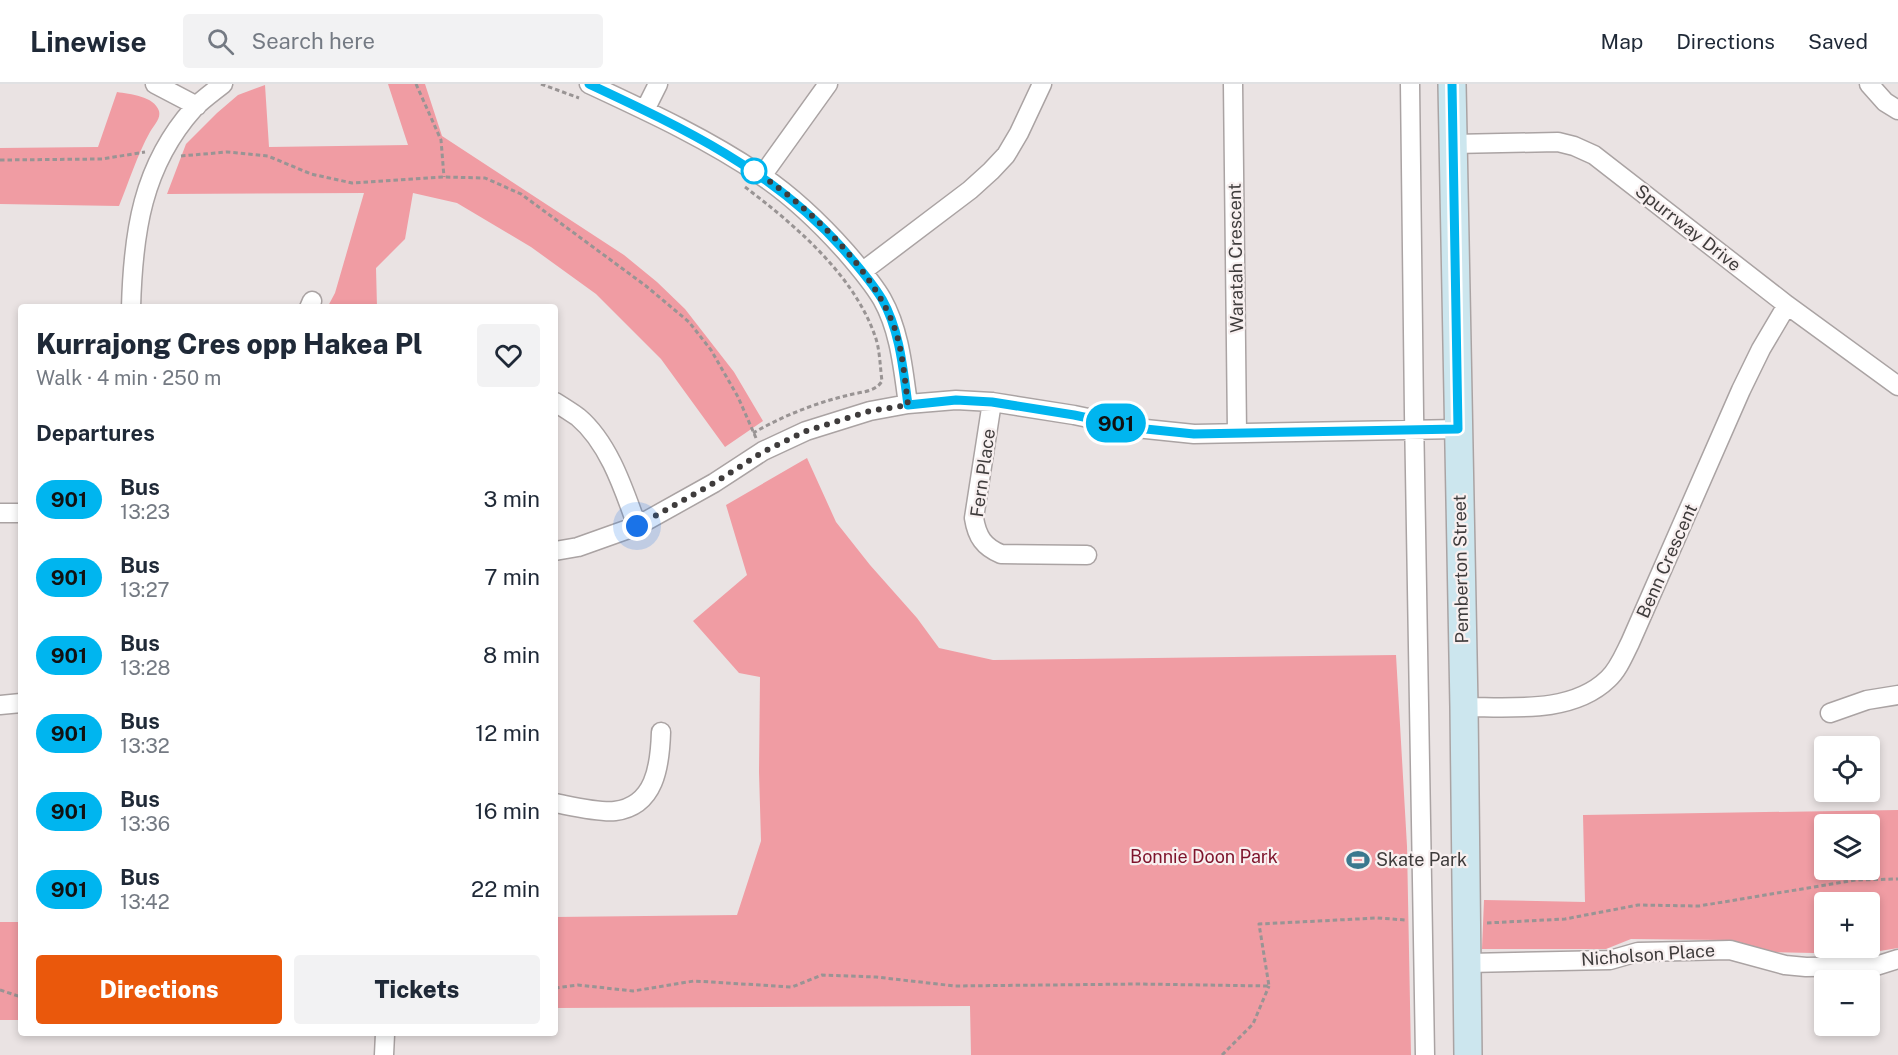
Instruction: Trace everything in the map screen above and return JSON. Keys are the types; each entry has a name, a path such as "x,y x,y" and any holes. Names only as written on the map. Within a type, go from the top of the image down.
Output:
{"main road":[{"name":"Pemberton Street","path":"1452,84 1468,1055"}],"street":[{"path":"155,84 197,106"},
{"path":"130,304 134,239 141,206 162,154 184,120 223,84"},
{"path":"645,110 658,84"},
{"path":"762,176 828,84"},
{"path":"863,271 970,190 991,171 1006,155 1019,133 1042,84"},
{"name":"Waratah Crescent","path":"1233,84 1237,432"},
{"path":"1410,84 1425,1055"},
{"path":"1869,84 1885,102 1898,110"},
{"path":"587,92 645,110 762,176 827,231 863,271 883,300 901,352 908,405"},
{"name":"Spurrway Drive","path":"1453,144 1558,142 1594,155 1787,305 1898,386"},
{"name":"Benn Crescent","path":"1464,707 1523,707 1560,703 1590,693 1610,678 1630,643 1741,390 1787,305"},
{"path":"558,550 578,547 637,526 714,483 763,452 806,431 870,411 908,405 956,400 992,402 1167,432 1194,434 1458,429"},
{"name":"Fern Place","path":"992,402 986,454 974,518 976,529 984,544 989,549 1002,554 1087,555"},
{"path":"558,404 579,418 601,445 614,468 637,526"},
{"path":"0,513 18,513"},
{"path":"1830,713 1868,700 1898,695"},
{"path":"0,705 18,703"},
{"path":"558,804 614,812 636,805 651,787 660,763 661,732"},
{"name":"Nicholson Place","path":"1468,963 1610,960 1638,952 1677,951 1730,951 1785,965 1806,967 1875,966 1898,959"},
{"path":"384,1055 385,1036"}],"path":[{"path":"416,84 441,140 444,177"},
{"path":"541,84 587,92"},
{"path":"0,160 102,159 142,152 181,156 227,152 268,156 311,174 352,183 444,177 485,178 521,194 646,286 689,322 711,350 738,398 763,452"},
{"path":"744,186 778,212 815,247 850,288 866,313 876,338 882,381 876,388 831,399 775,421 753,434"},
{"path":"1478,923 1565,919 1638,905 1699,906 1856,880 1898,879"},
{"path":"1222,1055 1253,1024 1269,986 1259,924 1377,918 1424,922"},
{"path":"558,988 578,985 633,991 694,981 792,987 822,975 876,977 955,986 1269,986"},
{"path":"0,990 18,996"}],"green space":[{"path":"388,84 425,84 442,136 624,255 657,282 685,309 734,372 763,421 725,447 661,359 596,294 531,247 457,203 413,193 405,239 376,268 377,304 329,304 335,293 364,193 167,194 186,144 238,95 265,85 269,147 408,145"},
{"path":"117,92 147,99 159,111 158,119 141,150 119,206 0,204 0,148 98,147"},
{"name":"Bonnie Doon Park","path":"807,458 836,522 917,618 939,648 993,660 1396,655 1407,846 1411,1055 971,1055 970,1006 558,1008 558,917 737,915 761,841 760,677 739,673 693,621 747,575 726,505"},
{"path":"1898,810 1898,948 1880,951 1880,892 1814,892 1814,953 1766,952 1723,940 1631,939 1606,949 1482,949 1484,900 1585,902 1583,815"},
{"path":"0,922 18,922 18,1020 0,1020"}],"bus line":[{"name":"901","path":"589,84 670,123 762,176 827,231 863,271 883,300 901,352 908,405 956,400 992,402 1136,428 1194,434 1458,429 1452,84"}],"place":[{"name":"Skate Park","path":"1358,860"}],"route":[{"path":"637,526 714,483 763,452 806,431 870,411 908,405 901,352 883,300 863,271 827,231 788,196 748,167 754,171"}]}
